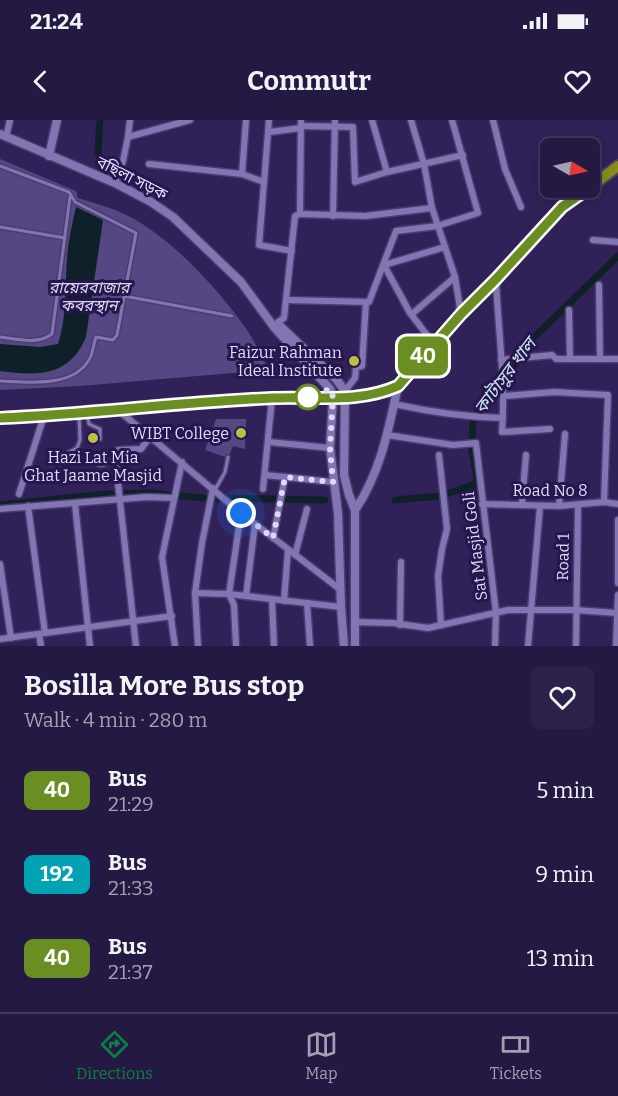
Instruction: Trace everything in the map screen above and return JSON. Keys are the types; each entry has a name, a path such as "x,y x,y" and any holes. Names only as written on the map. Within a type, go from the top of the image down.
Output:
{"highway":[{"path":"600,179 618,166"},
{"path":"0,418 272,398 333,397 345,394 369,396 398,386 461,314 562,207 574,198"}],"main road":[{"path":"50,156 57,120"},
{"name":"বছিলা সড়ক","path":"3,136 115,183 152,202 173,217 242,282 274,327 330,389 333,397"},
{"name":"বছিলা সড়ক","path":"255,301 336,378 345,394"},
{"path":"355,510 366,495 387,435 398,386"},
{"path":"345,394 344,474 355,510 355,646"},
{"path":"333,397 330,448 340,535 344,646"},
{"path":"341,609 354,610"}],"street":[{"path":"3,136 10,120"},
{"path":"115,183 123,161 130,120"},
{"path":"128,137 190,120"},
{"path":"242,174 246,120"},
{"path":"269,120 259,245 292,251"},
{"path":"372,120 387,172"},
{"path":"411,120 424,164 437,226 455,277 461,314"},
{"path":"287,300 369,302 396,231 437,226 478,213 452,120"},
{"path":"493,120 505,169 521,207"},
{"path":"269,132 301,125 335,123 353,127 356,182 387,172 463,155"},
{"path":"333,216 335,123"},
{"path":"300,214 301,125"},
{"path":"149,164 242,174 264,182"},
{"path":"277,323 284,318 295,216 300,214 365,216 432,208"},
{"path":"593,240 618,242"},
{"path":"384,265 445,247"},
{"path":"384,265 412,314 434,344"},
{"path":"412,314 455,277"},
{"path":"496,279 504,387 502,432 549,429"},
{"path":"599,285 600,359"},
{"path":"345,394 355,378 356,367 362,366 366,302"},
{"path":"569,310 570,359"},
{"path":"501,360 552,355 556,359 618,360"},
{"path":"504,396 554,392 608,395 604,502"},
{"path":"263,489 272,398"},
{"path":"394,404 429,412 503,418"},
{"path":"117,410 241,513 341,590"},
{"path":"19,494 44,416"},
{"path":"559,507 565,434"},
{"name":"Sat Masjid Goli","path":"387,435 453,445 476,442 481,473 482,504 490,548 496,613 495,646"},
{"path":"136,646 119,500 116,451 141,449 150,437"},
{"path":"268,441 330,448"},
{"path":"439,455 447,529 438,576 441,625"},
{"path":"522,504 526,455"},
{"path":"175,646 162,557 182,462"},
{"path":"265,475 333,482"},
{"path":"273,538 285,477"},
{"path":"198,646 195,593 197,569 210,503 215,491"},
{"path":"0,510 147,497 173,498"},
{"name":"Road No 8","path":"482,504 559,507 604,502 618,504"},
{"path":"75,504 90,646"},
{"path":"28,506 42,634 41,646"},
{"path":"528,646 540,506"},
{"name":"Road 1","path":"576,646 578,506"},
{"path":"295,555 307,509"},
{"path":"236,646 234,605 229,594 241,513"},
{"path":"618,520 618,583"},
{"path":"246,596 255,524"},
{"path":"284,601 288,550"},
{"path":"400,562 400,625"},
{"path":"0,564 11,638"},
{"path":"195,593 229,594 341,609"},
{"path":"616,646 618,596"},
{"path":"272,600 274,646"},
{"path":"307,603 310,646"},
{"path":"354,622 393,623 428,628 508,610 575,610 617,614"},
{"path":"0,639 172,616"}],"lane":[{"path":"0,166 69,192 75,202 136,233 117,335 113,340 96,337 90,357 81,370 73,375 59,380 0,381"},
{"path":"0,337 32,340 45,339 52,334 71,200 69,192"},
{"path":"0,227 65,238"},
{"path":"124,296 232,316"},
{"path":"83,413 89,424 100,429 100,439"},
{"path":"51,464 65,459 69,452 77,448 83,413"},
{"path":"215,491 225,472 228,457"},
{"path":"99,465 116,459"}],"green space":[{"name":"রায়েরবাজার কবরস্থান","path":"0,159 76,191 78,198 118,211 155,232 191,263 223,299 249,333 269,370 80,386 0,390"},
{"path":"216,419 246,419 245,449 233,446 229,455 226,454 225,457 205,450"}],"water":[{"path":"76,207 103,220 86,337 71,360 62,367 40,373 0,371 0,344 40,347 58,344 64,313 68,246"}],"waterway":[{"path":"98,152 100,120"},
{"name":"কাটাসুর খাল","path":"395,500 441,496 475,484 477,479 472,450 473,419 489,392 510,373 522,349 618,256"},
{"name":"কাটাসুর খাল","path":"0,505 105,494 149,493 204,498 325,500"}],"bus line":[{"name":"40","path":"0,418 272,398 355,398 384,392 398,386 461,314 562,207 575,198"}],"place":[{"name":"Faizur Rahman Ideal Institute","path":"354,361"},
{"name":"WIBT College","path":"241,433"},
{"name":"Hazi Lat Mia Ghat Jaame Masjid","path":"93,438"}],"route":[{"path":"241,513 273,538 285,477 333,482 330,448 333,397 330,389 308,397"}]}
